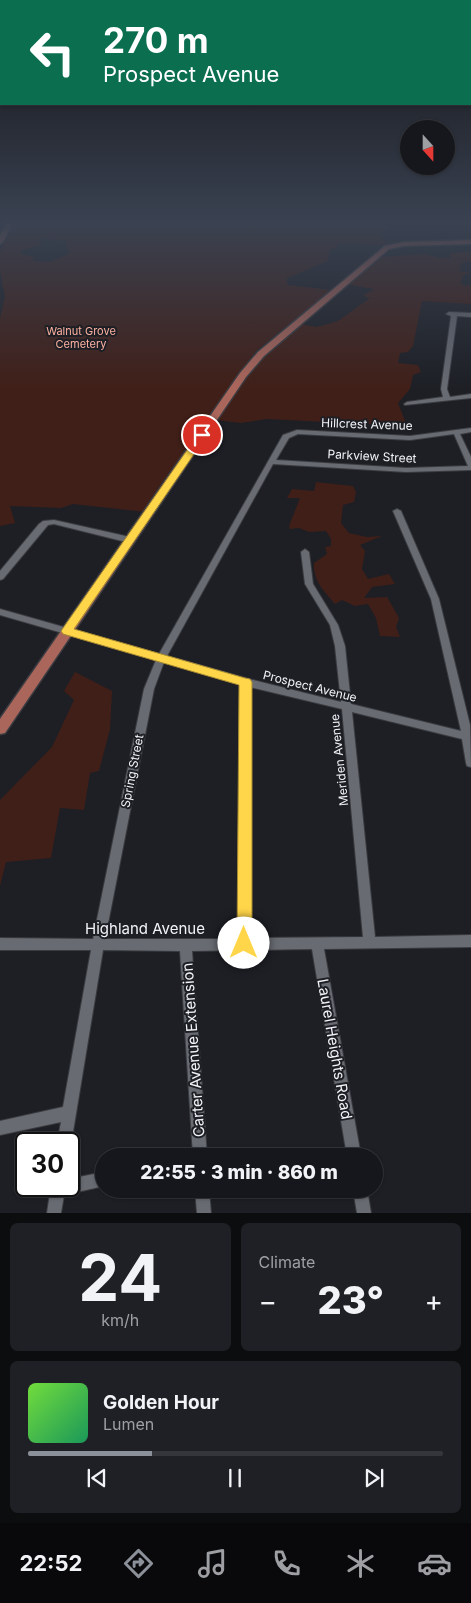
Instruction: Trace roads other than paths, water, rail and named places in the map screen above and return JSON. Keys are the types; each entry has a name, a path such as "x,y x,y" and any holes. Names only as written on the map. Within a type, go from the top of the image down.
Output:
{"main road":[{"path":"0,729 243,375 276,339 351,277"}],"street":[{"path":"447,399 444,389 451,314 471,315"},
{"path":"407,404 471,396"},
{"name":"Hillcrest Avenue","path":"292,433 410,438 471,430"},
{"path":"456,432 471,465"},
{"name":"Spring Street","path":"66,1132 98,944 145,703 161,659 271,462 286,437 292,433"},
{"name":"Parkview Street","path":"271,462 406,470 471,465"},
{"path":"397,511 435,599 469,737 471,763"},
{"path":"0,577 46,523 54,522 130,540"},
{"name":"Meriden Avenue","path":"304,552 309,584 334,625 338,636 370,943"},
{"name":"Prospect Avenue","path":"0,612 245,682 469,737"},
{"path":"244,943 245,682"},
{"name":"Highland Avenue","path":"0,944 186,945 471,941"},
{"name":"Laurel Heights Road","path":"316,943 353,1148"},
{"name":"Carter Avenue Extension","path":"186,945 199,1148"},
{"path":"0,1128 69,1112"},
{"path":"80,1184 95,1181"},
{"path":"54,1213 57,1197"},
{"path":"203,1198 204,1213"},
{"path":"362,1198 364,1213"}],"park label":[{"name":"Walnut Grove Cemetery","path":"81,337"}]}
